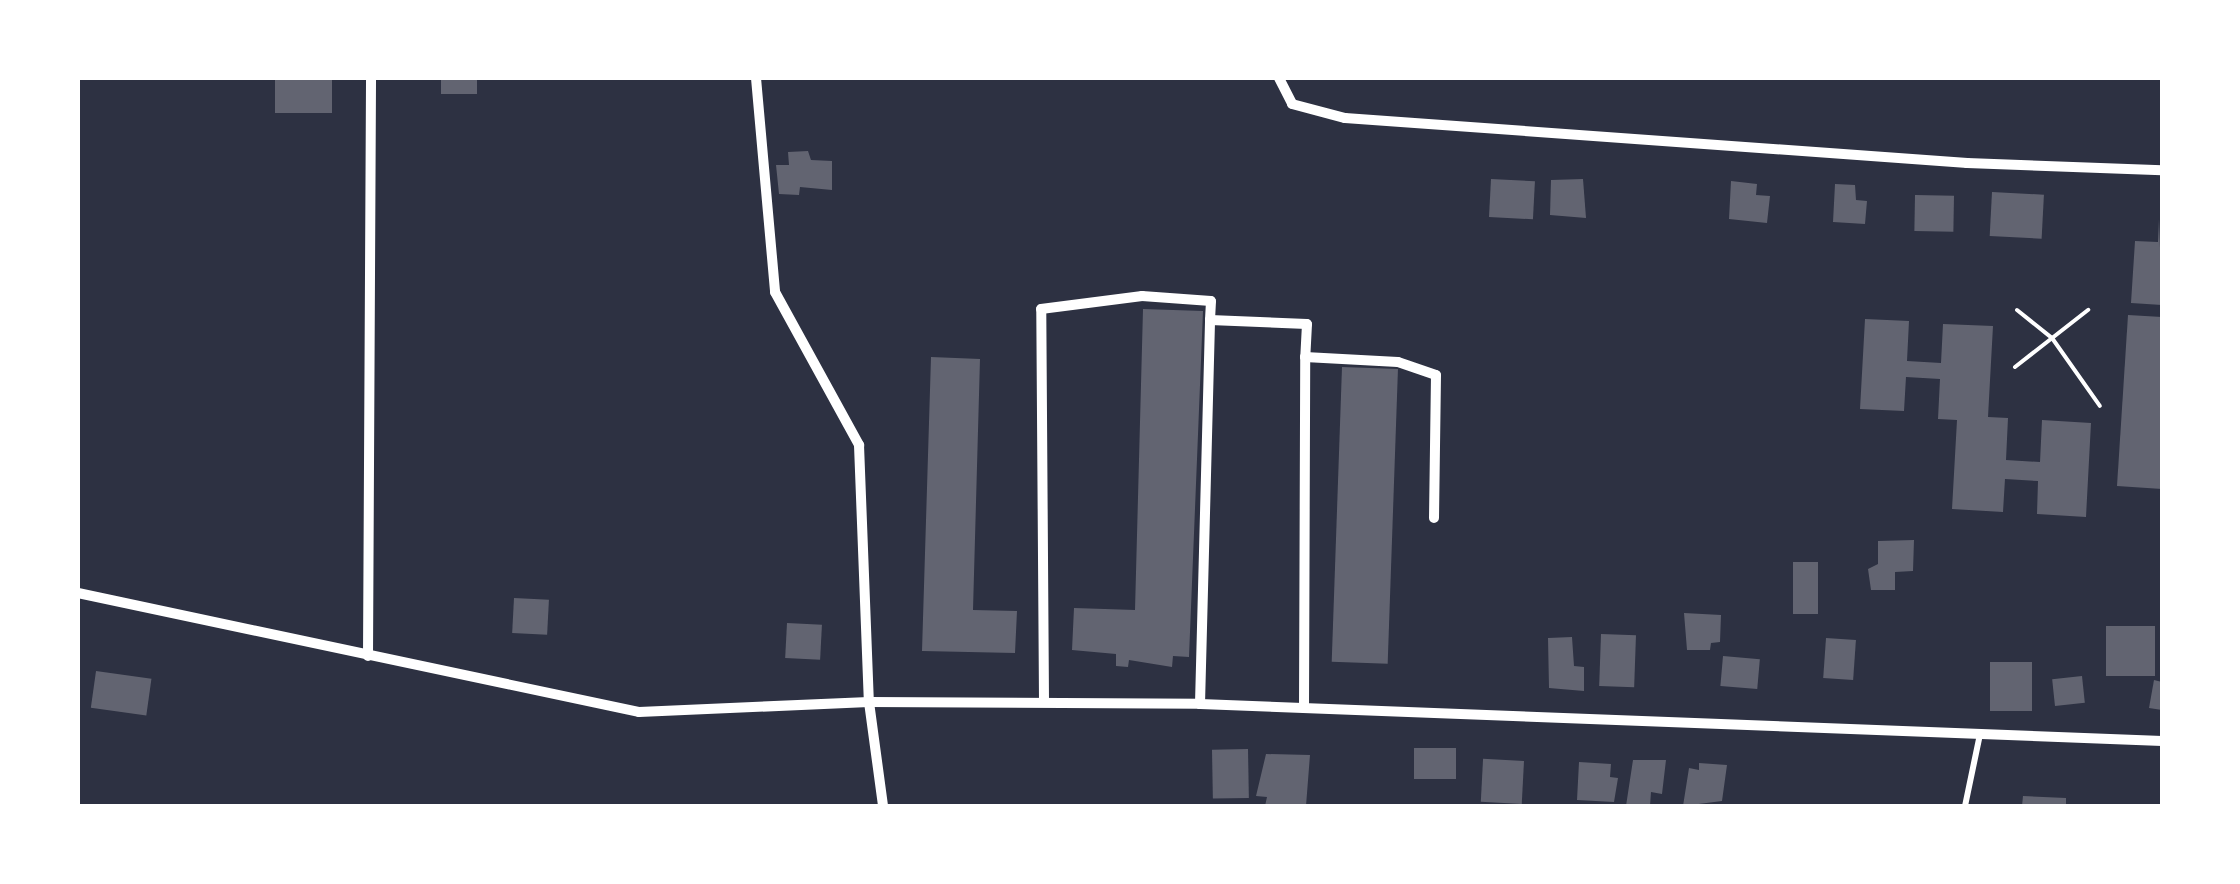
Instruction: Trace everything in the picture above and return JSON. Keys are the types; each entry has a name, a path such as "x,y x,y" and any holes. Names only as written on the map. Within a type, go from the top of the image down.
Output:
{"street":[{"path":"368,656 371,78"},
{"path":"756,78 775,292 859,446 869,702 884,806"},
{"path":"1279,78 1292,104 1345,118 1967,162 2162,170"},
{"path":"1044,701 1040,309 1160,297 1211,301 1200,704"},
{"path":"1210,320 1306,324 1304,708"},
{"path":"1306,357 1398,362 1436,376 1434,518"},
{"path":"78,593 639,712 869,702 1044,701 2162,741"}],"lane":[{"path":"1964,806 1980,732"}],"path":[{"path":"2016,310 2052,338 2100,406"},
{"path":"2015,367 2088,310"}],"building":[{"path":"275,78 332,78 332,113 275,113"},
{"path":"441,78 477,78 477,94 441,94"},
{"path":"808,151 811,160 832,161 832,190 800,187 799,195 779,194 776,165 789,165 788,152"},
{"path":"1491,179 1535,181 1533,219 1489,217"},
{"path":"1583,179 1586,218 1550,215 1551,180"},
{"path":"1731,181 1757,184 1756,195 1770,196 1767,223 1729,219"},
{"path":"1835,184 1855,185 1856,200 1867,201 1865,224 1833,222"},
{"path":"1992,192 2044,195 2042,239 1990,236"},
{"path":"1915,195 1954,196 1953,232 1914,231"},
{"path":"2159,219 2162,305 2131,303 2135,241 2158,242"},
{"path":"1143,309 1203,311 1189,657 1173,656 1172,667 1129,660 1128,667 1116,666 1116,654 1072,650 1074,608 1135,610"},
{"path":"2128,315 2162,317 2162,489 2117,486"},
{"path":"1865,319 1909,321 1907,361 1941,363 1943,324 1993,326 1988,417 2008,418 2006,460 2040,462 2042,420 2091,423 2086,517 2037,514 2038,481 2005,479 2003,512 1952,509 1957,420 1938,419 1940,379 1906,377 1904,411 1860,409"},
{"path":"931,357 980,359 973,610 1017,611 1015,653 922,651"},
{"path":"1342,367 1398,369 1388,664 1332,662"},
{"path":"1914,540 1913,571 1895,572 1895,590 1871,590 1868,569 1878,564 1878,541"},
{"path":"1793,562 1818,562 1818,614 1793,614"},
{"path":"514,598 549,600 547,635 512,633"},
{"path":"1684,613 1721,615 1720,642 1711,643 1710,650 1687,650"},
{"path":"787,623 822,625 820,660 785,658"},
{"path":"2106,626 2155,626 2155,676 2106,676"},
{"path":"1601,634 1636,635 1634,687 1599,686"},
{"path":"1572,637 1574,666 1584,667 1584,691 1549,688 1548,638"},
{"path":"1826,638 1856,640 1853,680 1823,678"},
{"path":"1723,656 1760,659 1757,689 1720,686"},
{"path":"1990,662 2032,662 2032,711 1990,711"},
{"path":"96,671 151,679 146,715 91,708"},
{"path":"2082,676 2085,703 2055,706 2052,679"},
{"path":"2154,680 2162,682 2162,710 2149,708"},
{"path":"1414,748 1456,748 1456,779 1414,779"},
{"path":"1248,749 1249,798 1213,799 1212,750"},
{"path":"1266,754 1310,755 1306,806 1265,806 1267,797 1256,796"},
{"path":"1483,759 1524,761 1522,804 1481,802"},
{"path":"1633,760 1666,760 1662,794 1651,792 1650,806 1626,806"},
{"path":"1579,762 1611,764 1610,777 1618,778 1614,802 1577,800"},
{"path":"1699,763 1727,765 1722,801 1683,806 1689,768 1699,770"},
{"path":"2023,796 2066,798 2066,806 2022,806"}]}
